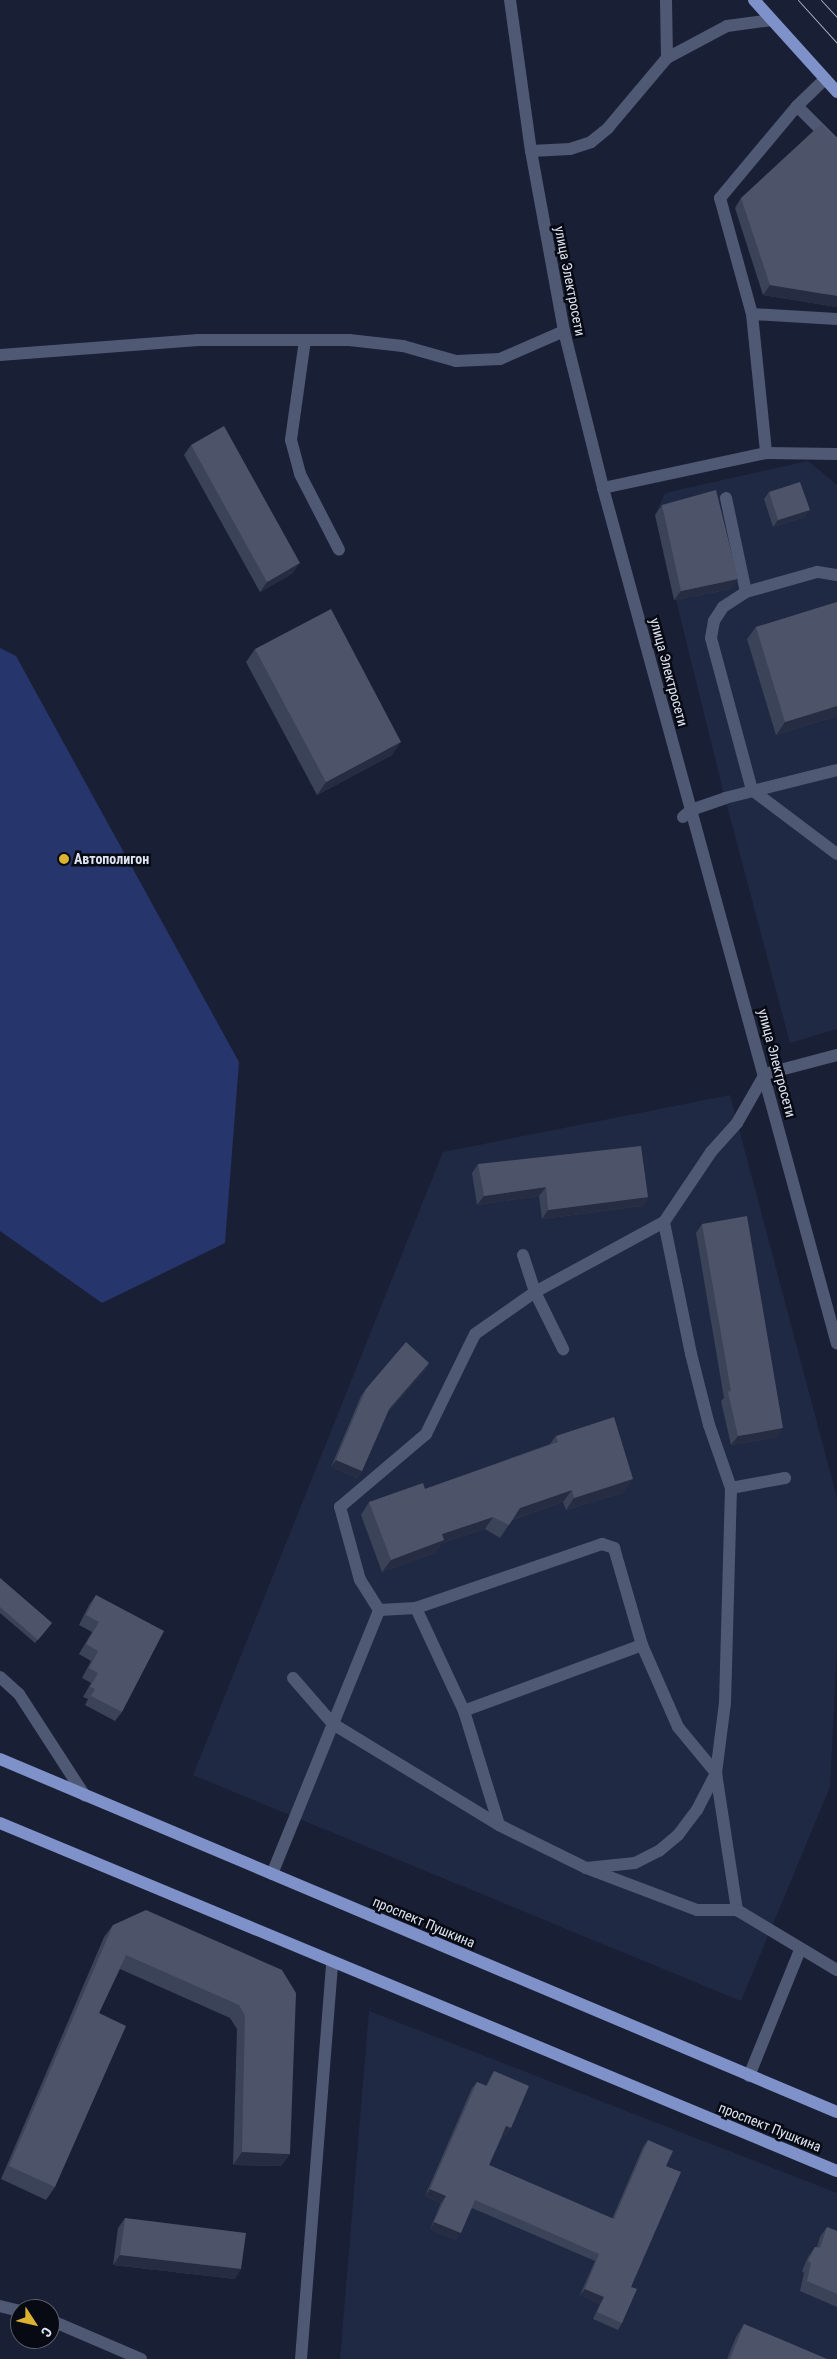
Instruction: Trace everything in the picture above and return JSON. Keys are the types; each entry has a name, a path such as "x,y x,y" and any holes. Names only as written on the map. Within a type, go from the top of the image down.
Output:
{"main road":[{"path":"754,0 837,92"},
{"name":"проспект Пушкина","path":"0,1759 837,2112"},
{"name":"проспект Пушкина","path":"0,1823 837,2170"}],"street":[{"name":"улица Электросети","path":"510,0 532,151 564,331 687,814 765,1074 837,1344"},
{"path":"666,0 667,58"},
{"path":"532,151 570,149 590,142 608,128 667,58 726,26 772,20"},
{"path":"766,452 752,314 720,198 797,106 825,79"},
{"path":"797,106 837,146"},
{"path":"752,314 837,319"},
{"path":"0,355 198,340 349,340 403,346 456,361 500,359 564,331"},
{"path":"305,340 291,440 300,474 339,550"},
{"path":"603,488 766,452 837,454"},
{"path":"726,498 746,592"},
{"path":"837,575 817,572 746,592 722,607 714,621 712,638 752,790 837,854"},
{"path":"687,814 752,790 837,770"},
{"path":"379,1610 360,1580 340,1507 426,1434 474,1334 535,1292 664,1222 711,1152 737,1123 765,1074 837,1054"},
{"path":"664,1222 691,1354 709,1425 731,1488 725,1703 716,1773 737,1910"},
{"path":"523,1255 535,1292 563,1350"},
{"path":"731,1488 785,1478"},
{"path":"379,1610 416,1608 606,1544 616,1552 642,1645 678,1727 716,1773"},
{"path":"416,1608 464,1711 499,1825"},
{"path":"272,1874 289,1838 332,1724 379,1610"},
{"path":"464,1711 642,1645"},
{"path":"0,1677 19,1694 85,1796"},
{"path":"293,1678 332,1724 499,1825 586,1868 696,1910 737,1910 800,1950 837,1970"},
{"path":"586,1868 634,1863 659,1851 678,1835 697,1810 716,1773"},
{"path":"749,2076 800,1950"},
{"path":"301,2359 332,1962"},
{"path":"60,2324 141,2359"}],"shaded area":[{"path":"808,461 837,485 837,1029 790,1043 725,798 655,515 665,493"},
{"name":"Автополигон","path":"0,648 16,656 239,1062 225,1243 102,1303 0,1231"},
{"path":"730,1095 837,1498 837,1648 830,1787 741,2001 193,1775 443,1152"},
{"path":"369,2011 837,2193 837,2359 340,2359"}],"building":[{"path":"821,124 837,141 837,296 770,285 741,198"},
{"path":"224,426 300,563 267,582 191,445"},
{"path":"800,482 810,510 778,520 769,492"},
{"path":"716,490 738,579 681,591 662,505"},
{"path":"837,602 837,706 785,722 756,627"},
{"path":"331,609 401,742 326,782 255,649"},
{"path":"641,1146 648,1197 548,1210 546,1187 484,1196 478,1164"},
{"path":"747,1216 783,1428 738,1436 728,1392 731,1391 702,1224"},
{"path":"406,1342 429,1363 389,1409 362,1471 336,1460 366,1389"},
{"path":"614,1417 633,1479 574,1498 572,1490 520,1508 509,1525 493,1517 442,1534 444,1540 391,1560 369,1502 423,1483 425,1489 558,1442 556,1436"},
{"path":"0,1578 52,1623 38,1640 0,1607"},
{"path":"96,1595 164,1631 122,1712 91,1696 95,1689 90,1687 98,1673 89,1668 98,1651 86,1644 99,1622 86,1615"},
{"path":"146,1910 282,1970 296,1993 290,2154 242,2152 245,2016 239,2005 126,1955 99,2013 126,2026 55,2187 9,2166 113,1925"},
{"path":"494,2071 529,2086 511,2128 506,2126 489,2165 614,2219 648,2140 673,2151 666,2166 681,2172 631,2287 637,2289 622,2323 597,2312 604,2297 585,2289 599,2254 475,2200 461,2233 434,2222 446,2196 430,2189 477,2082 487,2086"},
{"path":"125,2218 246,2233 241,2269 120,2255"},
{"path":"827,2227 837,2231 837,2294 807,2281 811,2263 808,2261 815,2247 820,2248"},
{"path":"744,2324 827,2359 730,2359"}],"tram line":[{"path":"798,0 837,43"},
{"path":"821,0 837,17"}],"place":[{"name":"Автополигон","path":"64,859"}]}
